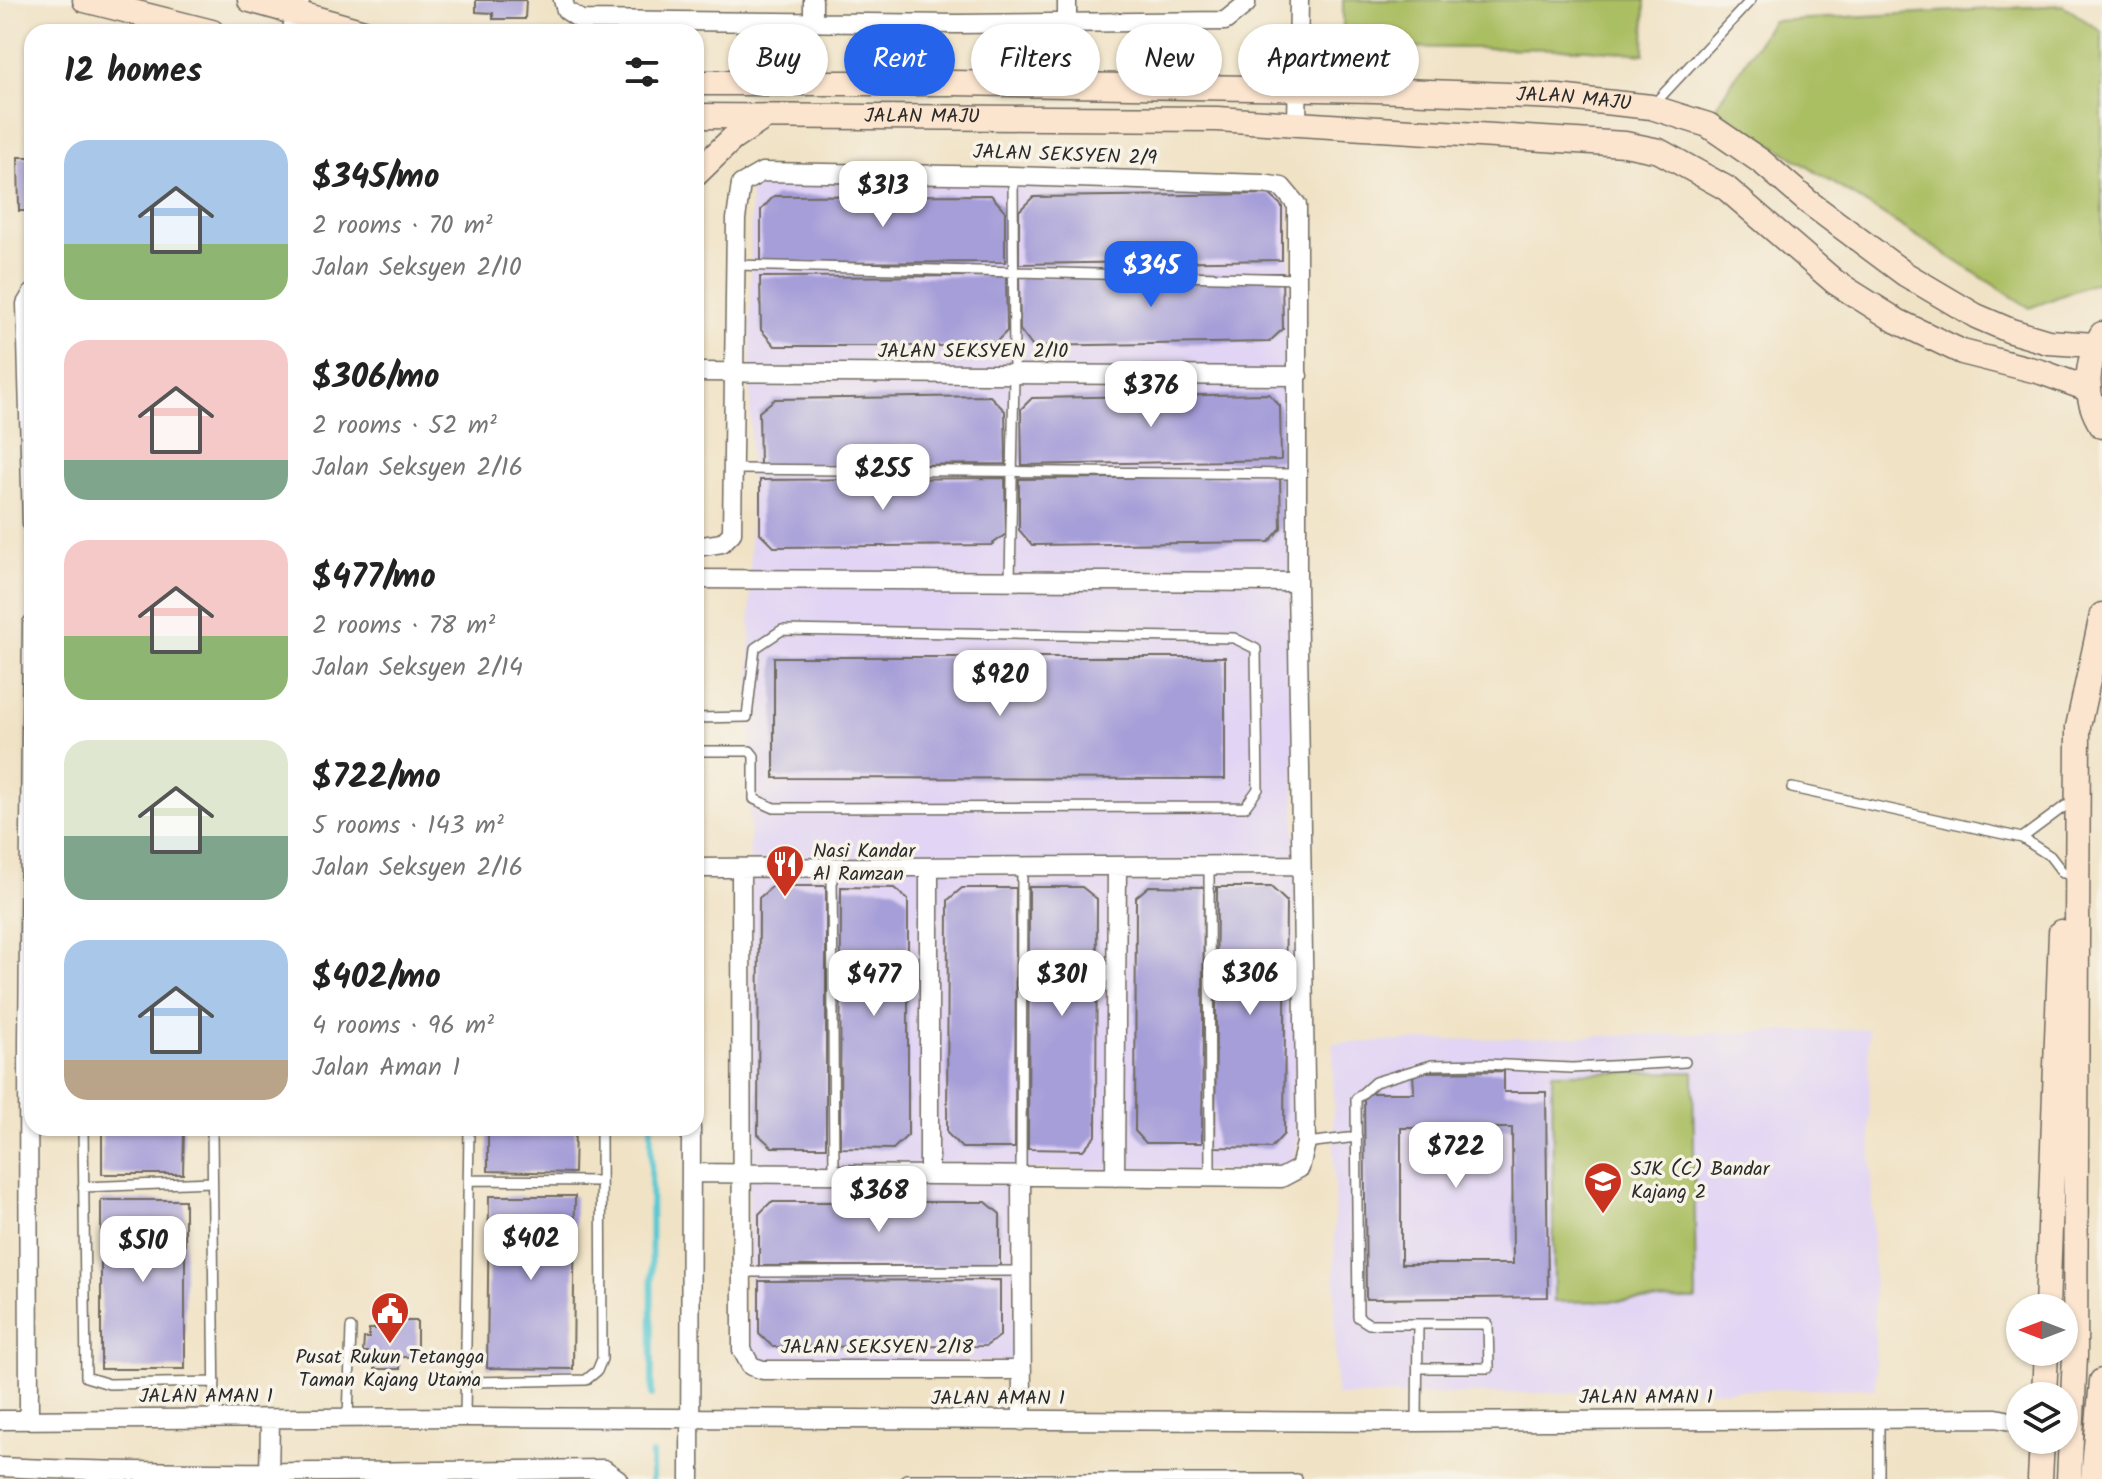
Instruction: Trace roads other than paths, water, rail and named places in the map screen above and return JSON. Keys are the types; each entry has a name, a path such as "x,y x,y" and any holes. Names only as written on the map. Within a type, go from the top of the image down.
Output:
{"street":[{"path":"85,0 180,24"},
{"path":"251,0 339,24"},
{"path":"563,0 566,10 581,20 1067,23 1225,21 1246,4 1246,0"},
{"path":"813,0 813,21"},
{"path":"1067,0 1067,23"},
{"path":"1299,0 1299,24"},
{"name":"JALAN MAJU","path":"704,83 728,82"},
{"name":"JALAN MAJU","path":"828,83 1238,89"},
{"path":"704,107 728,91"},
{"name":"JALAN MAJU","path":"1419,93 1558,97 1651,107 1708,125 1762,162 1807,201 1905,274 1976,316 2048,342 2098,340"},
{"path":"1297,125 1298,96"},
{"name":"JALAN MAJU","path":"704,113 765,117 1217,119 1625,144 1659,151 1726,188 1835,282 1897,321 1962,352 2041,372 2088,389"},
{"path":"704,166 732,139 765,117"},
{"name":"JALAN SEKSYEN 2/9","path":"737,265 736,219 741,184 762,172 1013,176 1282,187 1297,205 1298,279"},
{"path":"704,546 722,543 732,533 737,265"},
{"path":"691,1173 1281,1178 1300,1168 1306,1143 1297,582 1298,279"},
{"path":"2098,340 2088,367 2088,389 2096,417 2102,426"},
{"name":"JALAN SEKSYEN 2/10","path":"704,372 1298,376"},
{"path":"704,579 1297,582"},
{"path":"2048,1294 2065,806 2102,615"},
{"path":"2069,1479 2075,1356 2078,727"},
{"path":"704,868 1301,865"},
{"path":"1115,1177 1117,866"},
{"path":"929,867 929,1175"},
{"path":"741,868 742,1272"},
{"path":"29,1420 30,1136"},
{"path":"690,1479 691,1136"},
{"path":"1021,1176 1022,1421"},
{"name":"JALAN SEKSYEN 2/18","path":"742,1272 742,1350 751,1366 763,1370 1022,1370"},
{"path":"2093,1479 2102,1381"},
{"path":"1996,1418 2006,1414"},
{"name":"JALAN AMAN 1","path":"0,1420 465,1417 1417,1422 1996,1418"},
{"path":"1996,1418 2006,1420"},
{"path":"269,1476 270,1420"},
{"path":"2040,1454 2040,1479"},
{"path":"0,1467 83,1475 269,1476 502,1474 604,1469 618,1479"}],"lane":[{"path":"1651,107 1751,0"},
{"path":"1010,581 1014,376 1013,176"},
{"path":"737,265 1298,279"},
{"path":"735,469 1298,474"},
{"path":"704,718 747,717 755,648 782,630 1234,638 1256,649 1258,789 1245,807 774,808 754,799 754,756 750,751 704,751"},
{"path":"1792,788 2022,838 2050,856 2063,873"},
{"path":"2022,838 2065,806"},
{"path":"1209,866 1210,1177"},
{"path":"1021,1176 1022,867"},
{"path":"832,868 834,1175"},
{"path":"1418,1368 1489,1368 1488,1324 1369,1324 1358,1317 1356,1099 1375,1082 1409,1070 1454,1064 1572,1068 1685,1062"},
{"path":"83,1136 86,1377 109,1384 215,1382"},
{"path":"212,1136 215,1419"},
{"path":"465,1417 469,1136"},
{"path":"467,1382 586,1380 597,1371 602,1359 601,1136"},
{"path":"1306,1143 1357,1137"},
{"path":"469,1180 600,1181"},
{"path":"83,1187 212,1182"},
{"path":"742,1272 1021,1271"},
{"path":"1417,1422 1418,1324"},
{"path":"348,1419 351,1328"},
{"path":"1879,1419 1879,1479"},
{"path":"906,1479 1297,1479"}],"waterway":[{"path":"651,1136 652,1395"},
{"path":"652,1454 652,1479"}],"place":[{"name":"Nasi Kandar Al Ramzan","path":"785,898"},
{"name":"SJK (C) Bandar Kajang 2","path":"1603,1215"},
{"name":"Pusat Rukun Tetangga Taman Kajang Utama","path":"390,1345"}]}
